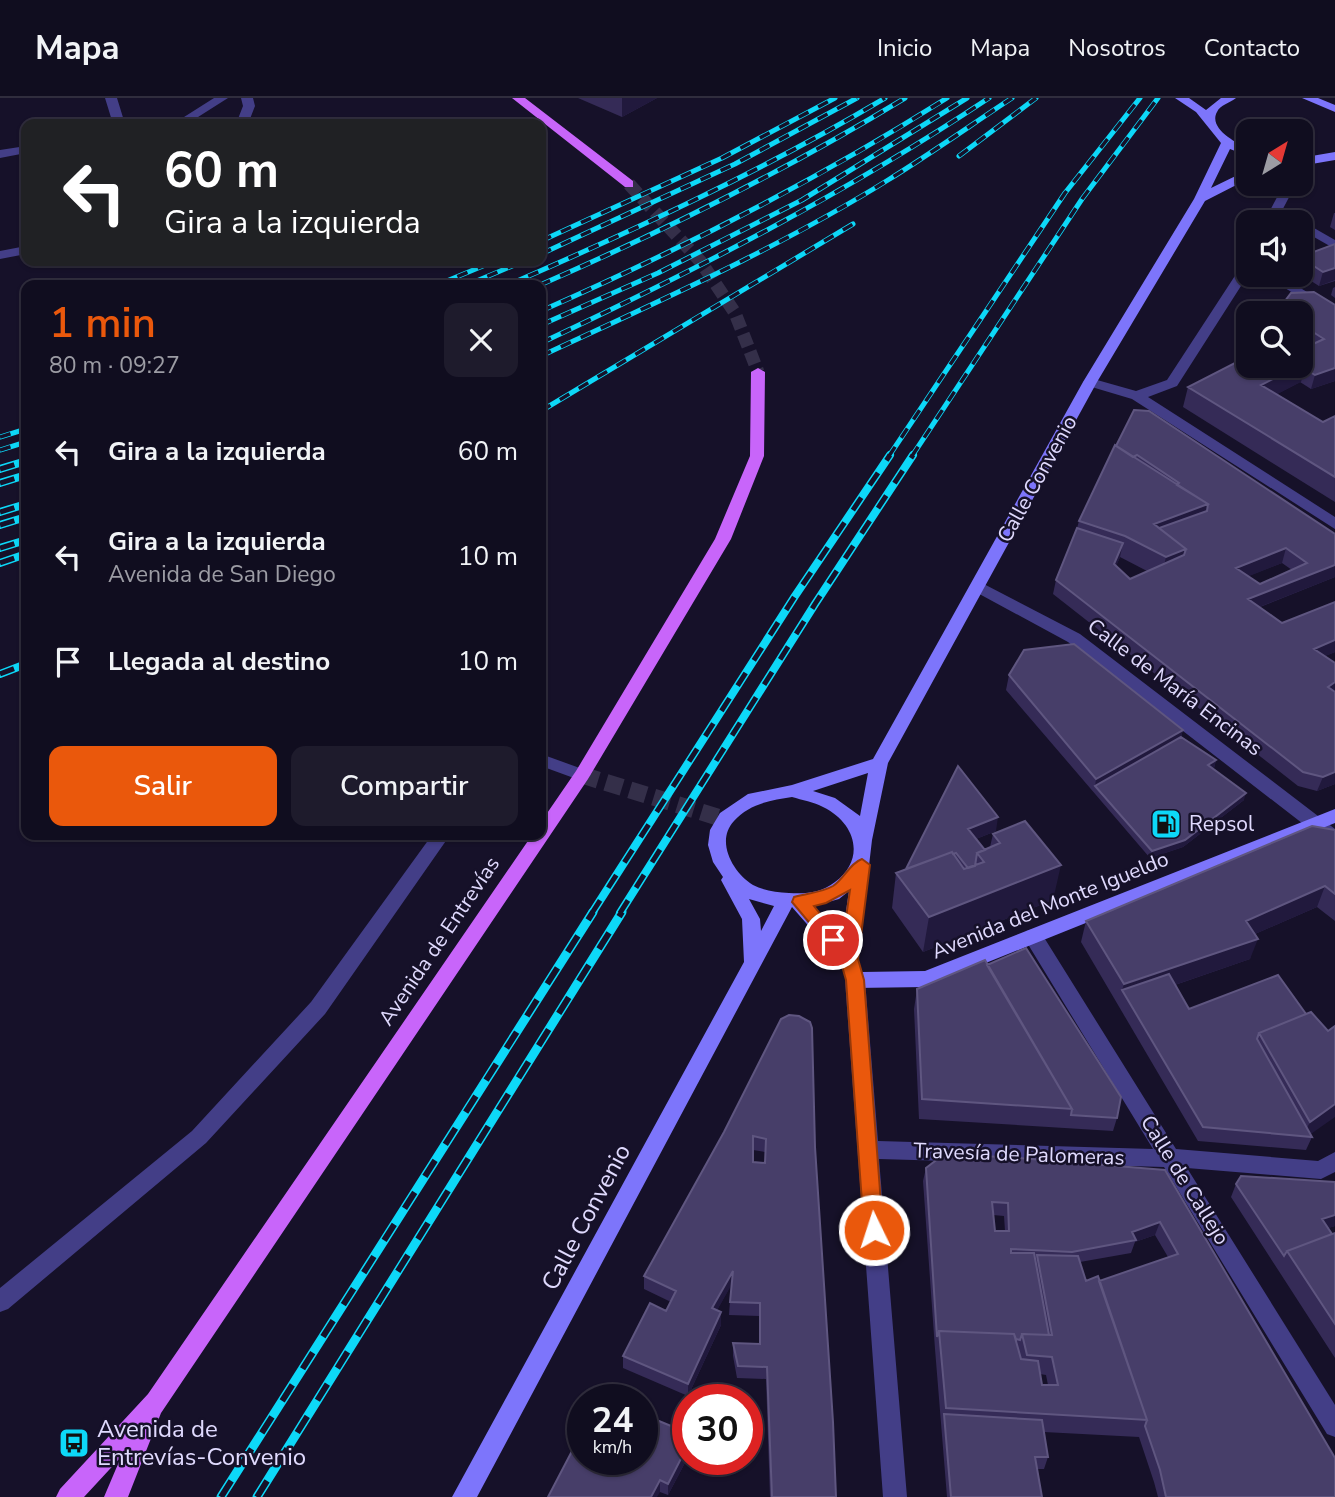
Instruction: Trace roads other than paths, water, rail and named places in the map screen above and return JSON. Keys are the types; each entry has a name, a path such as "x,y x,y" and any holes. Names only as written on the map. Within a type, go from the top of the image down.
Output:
{"main road":[{"path":"518,98 545,119"},
{"path":"546,120 629,184"},
{"name":"Avenida de Entrevías","path":"546,828 582,775 723,539 757,456 758,372"},
{"name":"Avenida de Entrevías","path":"68,1497 156,1402 538,840"},
{"name":"Avenida de Entrevías","path":"116,1497 156,1402"}],"street":[{"path":"111,98 117,119"},
{"path":"187,119 222,98"},
{"path":"244,119 249,106 247,98"},
{"path":"1181,98 1200,110 1215,133 1236,147"},
{"path":"1209,123 1210,114 1216,106 1230,98"},
{"path":"1314,99 1335,109"},
{"name":"Calle Convenio","path":"864,839 879,763 1090,382 1200,199 1227,143"},
{"path":"0,154 21,151"},
{"path":"1313,160 1335,156"},
{"path":"1200,199 1236,180"},
{"path":"1276,210 1284,196"},
{"path":"1313,232 1335,245"},
{"path":"0,255 21,251"},
{"path":"1136,396 1172,383 1236,284"},
{"path":"1290,287 1335,315"},
{"path":"1090,382 1136,396 1335,524"},
{"name":"Calle de María Encinas","path":"978,586 1074,638 1335,839"},
{"path":"546,762 582,775"},
{"path":"792,791 879,763"},
{"path":"753,962 751,919 717,852 717,835 724,819 752,797 771,792 792,791 817,795 839,806 855,820 864,839 865,852 849,959 855,980 895,1497"},
{"name":"Avenida del Monte Igueldo","path":"855,980 926,979 1335,816"},
{"path":"0,1302 199,1137 318,1008 437,840"},
{"path":"725,869 739,885 761,896 793,902 821,898 839,890 852,879 862,865"},
{"path":"793,902 849,959"},
{"name":"Calle Convenio","path":"464,1497 753,962 793,902"},
{"name":"Calle de Callejo","path":"1033,936 1335,1426"},
{"name":"Travesía de Palomeras","path":"867,1150 1172,1158 1321,1170 1335,1161"}],"tunnel":[{"path":"629,184 701,262 735,313 758,372"},
{"path":"582,775 724,819"}],"railway":[{"path":"546,239 722,158 835,98"},
{"path":"546,252 735,164 857,98"},
{"path":"519,280 700,198 885,98"},
{"path":"546,282 726,198 905,98"},
{"path":"546,309 748,212 849,157 947,98"},
{"path":"546,323 658,273 802,200 967,98"},
{"path":"546,341 769,229 880,166 989,98"},
{"path":"546,354 804,229 888,180 1012,98"},
{"path":"959,156 1036,98"},
{"path":"889,456 1065,193 1140,98"},
{"path":"912,456 1082,199 1158,98"},
{"path":"546,408 853,224"},
{"path":"449,280 483,266"},
{"path":"479,280 512,266"},
{"path":"0,437 21,431"},
{"path":"0,450 21,444"},
{"path":"592,913 795,596 890,455"},
{"path":"620,913 815,604 913,455"},
{"path":"0,469 21,463"},
{"path":"0,483 21,477"},
{"path":"0,512 21,506"},
{"path":"0,525 21,519"},
{"path":"0,548 21,542"},
{"path":"0,563 21,556"},
{"path":"0,674 21,666"},
{"path":"221,1497 593,912"},
{"path":"257,1497 622,912"}],"place":[{"name":"Repsol","path":"1166,824"},
{"name":"Avenida de Entrevías-Convenio","path":"74,1443"}]}
